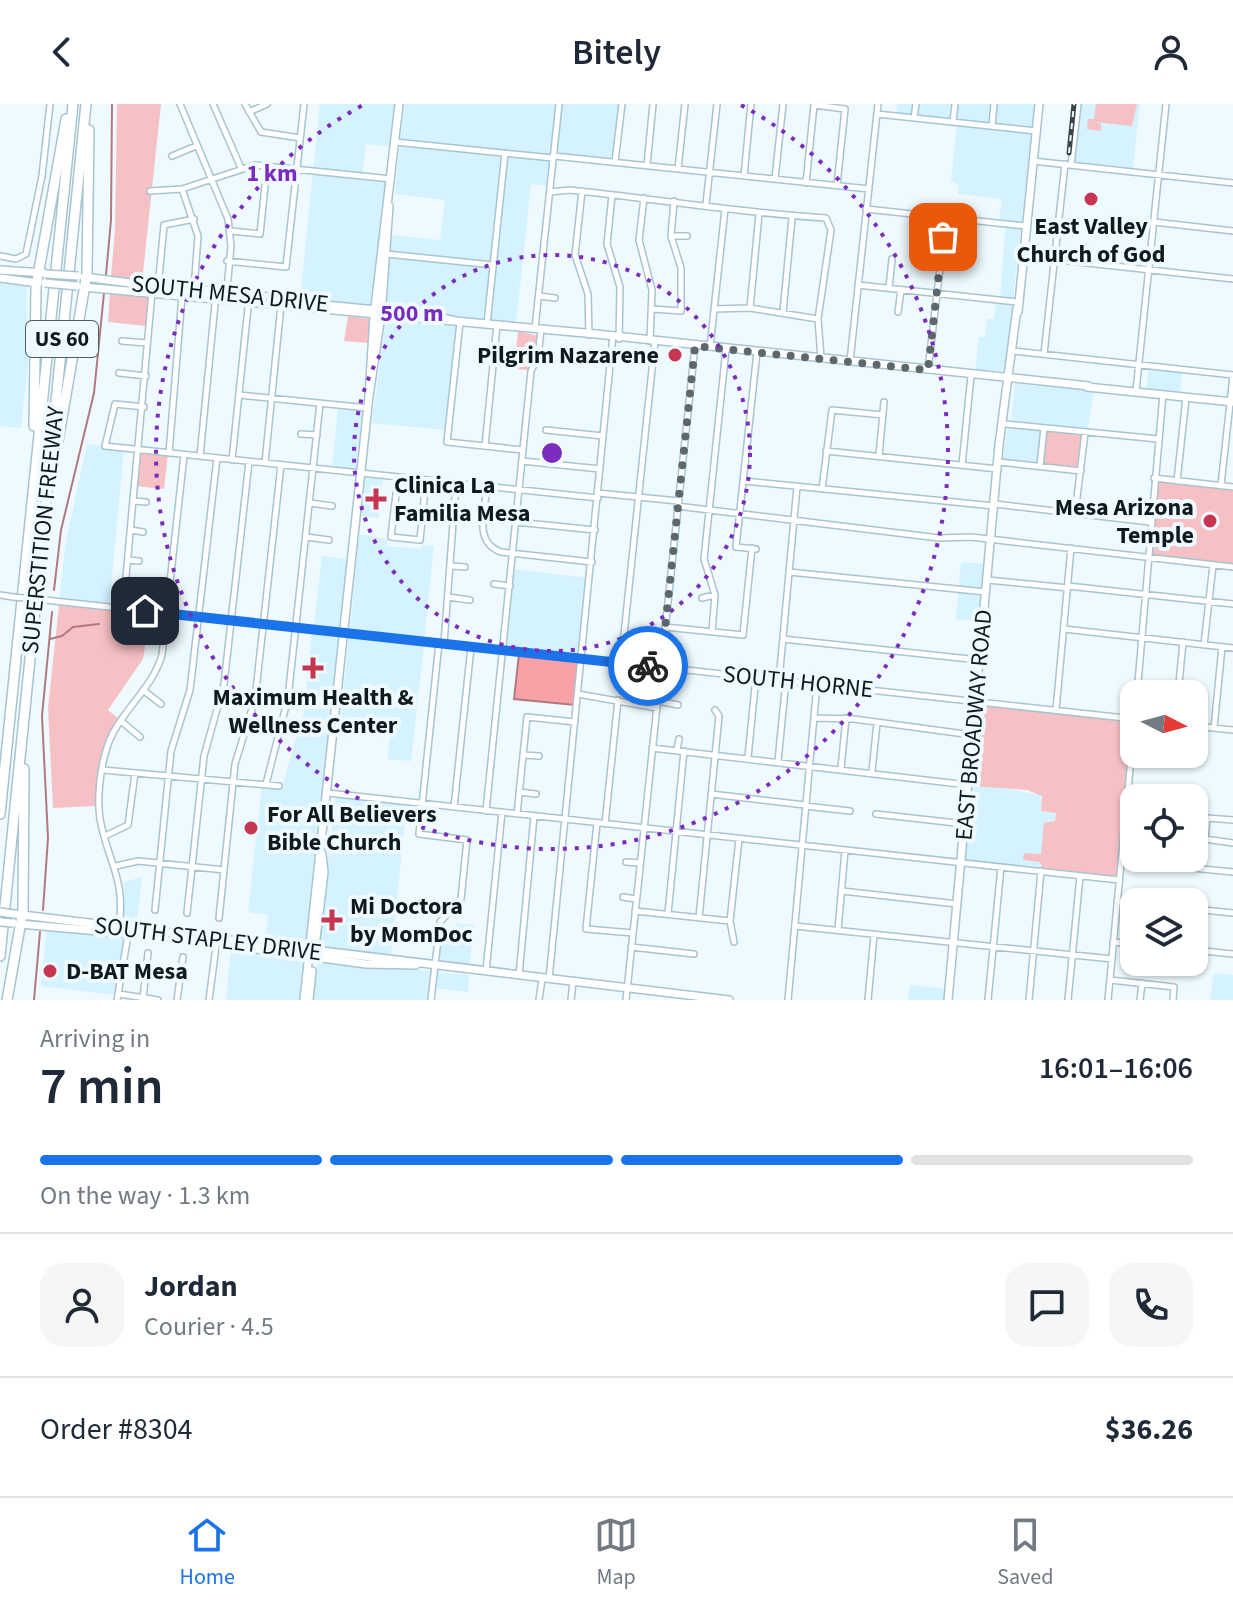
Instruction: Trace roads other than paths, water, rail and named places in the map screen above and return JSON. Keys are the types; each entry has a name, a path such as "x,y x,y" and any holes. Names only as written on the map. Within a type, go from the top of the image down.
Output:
{"highway":[{"path":"30,525 41,278 70,104"},
{"name":"SUPERSTITION FREEWAY","path":"0,814 70,104"},
{"path":"38,575 82,282 87,104"},
{"name":"SUPERSTITION FREEWAY","path":"0,956 87,104"},
{"path":"0,766 15,666"},
{"path":"7,1000 17,919 25,706"}],"main road":[{"path":"307,1000 368,408 370,353 387,254 399,104"},
{"name":"EAST BROADWAY ROAD","path":"948,1000 999,465 1039,104"},
{"path":"369,396 374,381 384,229 389,206"},
{"path":"384,229 387,254"},
{"name":"SOUTH MESA DRIVE","path":"0,270 41,278 156,288 281,304 439,316 460,322"},
{"name":"SOUTH MESA DRIVE","path":"0,278 41,278"},
{"name":"EAST BROADWAY ROAD","path":"1001,450 1017,305"},
{"name":"SOUTH MESA DRIVE","path":"378,313 415,320 497,325 1232,402"},
{"path":"415,320 439,316"},
{"path":"370,353 374,381"},
{"name":"SOUTH MESA DRIVE","path":"950,372 1009,378"},
{"path":"311,954 318,917 317,873 322,854"},
{"name":"SOUTH STAPLEY DRIVE","path":"0,912 17,919 68,928 102,926 119,930"},
{"name":"SOUTH STAPLEY DRIVE","path":"0,922 17,919 265,946 353,962 380,959 416,965"},
{"name":"SOUTH STAPLEY DRIVE","path":"216,941 249,949 387,965 486,972 729,1000"},
{"path":"249,949 265,946"},
{"path":"387,965 403,961"}],"street":[{"path":"0,256 16,259 26,254 42,176 50,104"},
{"path":"213,104 241,168"},
{"path":"245,104 263,133 300,138"},
{"path":"249,112 267,104"},
{"path":"228,262 286,267 304,104"},
{"path":"486,811 532,367 538,357 539,296 559,104"},
{"path":"615,162 622,104"},
{"path":"647,165 653,104"},
{"path":"678,169 685,104"},
{"path":"706,204 717,104"},
{"path":"744,176 751,104"},
{"path":"775,179 783,104"},
{"path":"850,362 878,104"},
{"path":"914,118 916,104"},
{"path":"953,122 955,104"},
{"path":"992,126 994,104"},
{"path":"1044,354 1078,104"},
{"path":"1136,391 1166,104"},
{"path":"806,183 814,105 845,109 837,185"},
{"path":"180,109 211,180 226,204 231,231 200,456"},
{"path":"877,114 1036,131"},
{"path":"395,142 869,189"},
{"path":"172,156 196,146"},
{"path":"487,324 505,153"},
{"path":"1033,161 1233,183"},
{"path":"231,231 260,234 267,166"},
{"path":"150,191 182,189 241,168 267,166 392,179"},
{"path":"182,189 199,242 194,289"},
{"path":"550,192 582,191 706,204 792,218 826,218 831,230 818,319 821,359"},
{"path":"582,191 575,255 576,269 591,310 589,335"},
{"path":"539,1000 545,979 565,819 603,436 616,338 620,287 608,254 612,195"},
{"path":"621,663 639,497 653,309 639,240 644,198"},
{"path":"653,309 681,311 684,267 671,236 674,201"},
{"path":"710,347 725,209"},
{"path":"866,209 1026,226"},
{"path":"750,308 759,214"},
{"path":"928,370 946,217"},
{"path":"783,312 792,218"},
{"path":"123,609 144,407 147,343 164,225 194,219"},
{"path":"1154,222 1233,231"},
{"path":"671,236 687,236"},
{"path":"387,254 493,265"},
{"path":"1022,256 1233,279"},
{"path":"889,288 892,259"},
{"path":"858,285 1017,305"},
{"name":"SOUTH MESA DRIVE","path":"156,288 194,289 222,296 298,299"},
{"path":"898,312 901,290"},
{"path":"169,453 182,293"},
{"path":"539,296 555,298"},
{"path":"232,460 249,300"},
{"path":"265,463 281,304"},
{"path":"714,309 750,308 818,319"},
{"path":"460,322 447,442 523,450"},
{"path":"485,446 497,325"},
{"path":"122,341 147,343"},
{"path":"626,1000 695,346"},
{"path":"712,632 715,595 704,563 726,349"},
{"path":"1014,351 1233,375 1221,485"},
{"path":"665,627 743,635 746,580 754,548 736,547 757,352"},
{"path":"119,373 146,376"},
{"path":"962,465 971,376"},
{"path":"1138,680 1163,394"},
{"path":"239,395 368,408"},
{"path":"1177,481 1186,397"},
{"path":"879,456 884,402"},
{"path":"266,784 286,709 320,403"},
{"path":"144,407 115,404 105,446 487,487 639,497 824,526 939,538 992,539 1233,567"},
{"path":"822,489 832,410 883,415"},
{"path":"1006,424 1158,439"},
{"path":"1040,466 1044,428"},
{"path":"546,430 603,436"},
{"path":"1075,513 1085,433"},
{"path":"301,434 317,435"},
{"path":"1225,443 1233,444"},
{"path":"826,451 962,465 1040,466 1081,471"},
{"path":"119,930 122,892 99,806 106,748 160,662 184,455"},
{"path":"155,910 171,751 190,690 217,458"},
{"path":"522,461 600,469"},
{"path":"187,913 201,779 222,695 249,462"},
{"path":"219,918 233,782 255,699 281,465"},
{"path":"398,477 391,537 406,539 420,540 426,480"},
{"path":"1154,478 1233,487"},
{"path":"744,481 1150,522"},
{"path":"431,1000 440,922 461,899 467,840 419,834 452,566 456,483"},
{"path":"487,487 483,536 494,550 592,562"},
{"path":"779,680 797,487"},
{"path":"134,501 146,502"},
{"path":"309,503 332,506"},
{"path":"516,522 595,530"},
{"path":"131,530 143,532"},
{"path":"306,537 329,540"},
{"path":"1071,548 1056,710 1120,717"},
{"path":"128,560 139,561"},
{"path":"1204,645 1213,565"},
{"path":"452,566 465,567"},
{"path":"789,572 987,592"},
{"path":"988,580 1233,604"},
{"path":"494,584 510,586"},
{"path":"125,589 137,591"},
{"name":"SOUTH HORNE","path":"0,595 1056,710"},
{"path":"702,598 715,595"},
{"path":"448,597 470,600"},
{"path":"1064,629 1233,648"},
{"path":"783,639 980,660"},
{"path":"1179,680 1183,642"},
{"path":"454,807 471,647"},
{"path":"1214,728 1222,647"},
{"path":"748,757 756,677"},
{"path":"778,761 786,680"},
{"path":"788,1000 817,684"},
{"path":"143,690 161,704"},
{"path":"578,694 678,705"},
{"path":"605,824 618,700"},
{"path":"699,918 719,716 715,710"},
{"path":"517,814 527,717 575,722"},
{"path":"814,718 846,718 973,735"},
{"path":"841,768 846,718"},
{"path":"121,721 140,737"},
{"path":"872,771 877,723"},
{"path":"1208,727 1233,730"},
{"path":"668,914 676,832 679,739"},
{"path":"652,747 969,785"},
{"path":"523,755 539,756"},
{"path":"103,770 279,786"},
{"path":"105,836 128,825 135,773"},
{"path":"519,792 536,794"},
{"path":"328,793 1119,880"},
{"path":"711,794 850,811"},
{"path":"486,972 502,812"},
{"path":"876,814 965,824"},
{"path":"519,976 534,816"},
{"path":"1233,820 1207,818 1205,839 1233,843"},
{"path":"597,823 586,929 633,933"},
{"path":"734,942 730,921 739,839"},
{"path":"838,930 845,850"},
{"path":"116,866 130,862 159,863 224,870"},
{"path":"626,862 640,863"},
{"path":"988,1000 1001,867"},
{"path":"1108,1000 1120,870"},
{"path":"1208,870 1233,872"},
{"path":"1029,1000 1041,871"},
{"path":"1068,1000 1080,876"},
{"path":"842,891 957,904"},
{"path":"623,897 636,899"},
{"path":"1208,910 1233,913"},
{"path":"635,911 730,921"},
{"path":"795,926 1112,959"},
{"path":"129,931 118,997 158,1000"},
{"path":"868,1000 874,935"},
{"path":"209,1000 216,941"},
{"path":"1113,942 1120,943"},
{"path":"631,947 694,954"},
{"path":"1208,951 1233,954"},
{"path":"143,998 148,953"},
{"path":"177,1000 183,957"},
{"path":"1110,980 1174,987 1173,1000"},
{"path":"571,1000 573,982"},
{"path":"1140,1000 1142,983"}],"waterway":[{"path":"106,275 111,220 112,104"},
{"path":"54,590 61,530 94,393 104,293"},
{"path":"43,910 48,838 42,716 52,612"},
{"path":"50,639 62,636 73,627 99,624"},
{"path":"34,1000 40,932"}],"railway":[{"path":"1069,153 1074,104"}],"place":[{"name":"East Valley Church of God","path":"1091,199"},
{"name":"Pilgrim Nazarene","path":"675,355"},
{"name":"Clinica La Familia Mesa","path":"376,499"},
{"name":"Mesa Arizona Temple","path":"1210,521"},
{"name":"Maximum Health & Wellness Center","path":"313,668"},
{"name":"For All Believers Bible Church","path":"251,828"},
{"name":"Mi Doctora by MomDoc","path":"332,920"},
{"name":"D-BAT Mesa","path":"50,971"}]}
